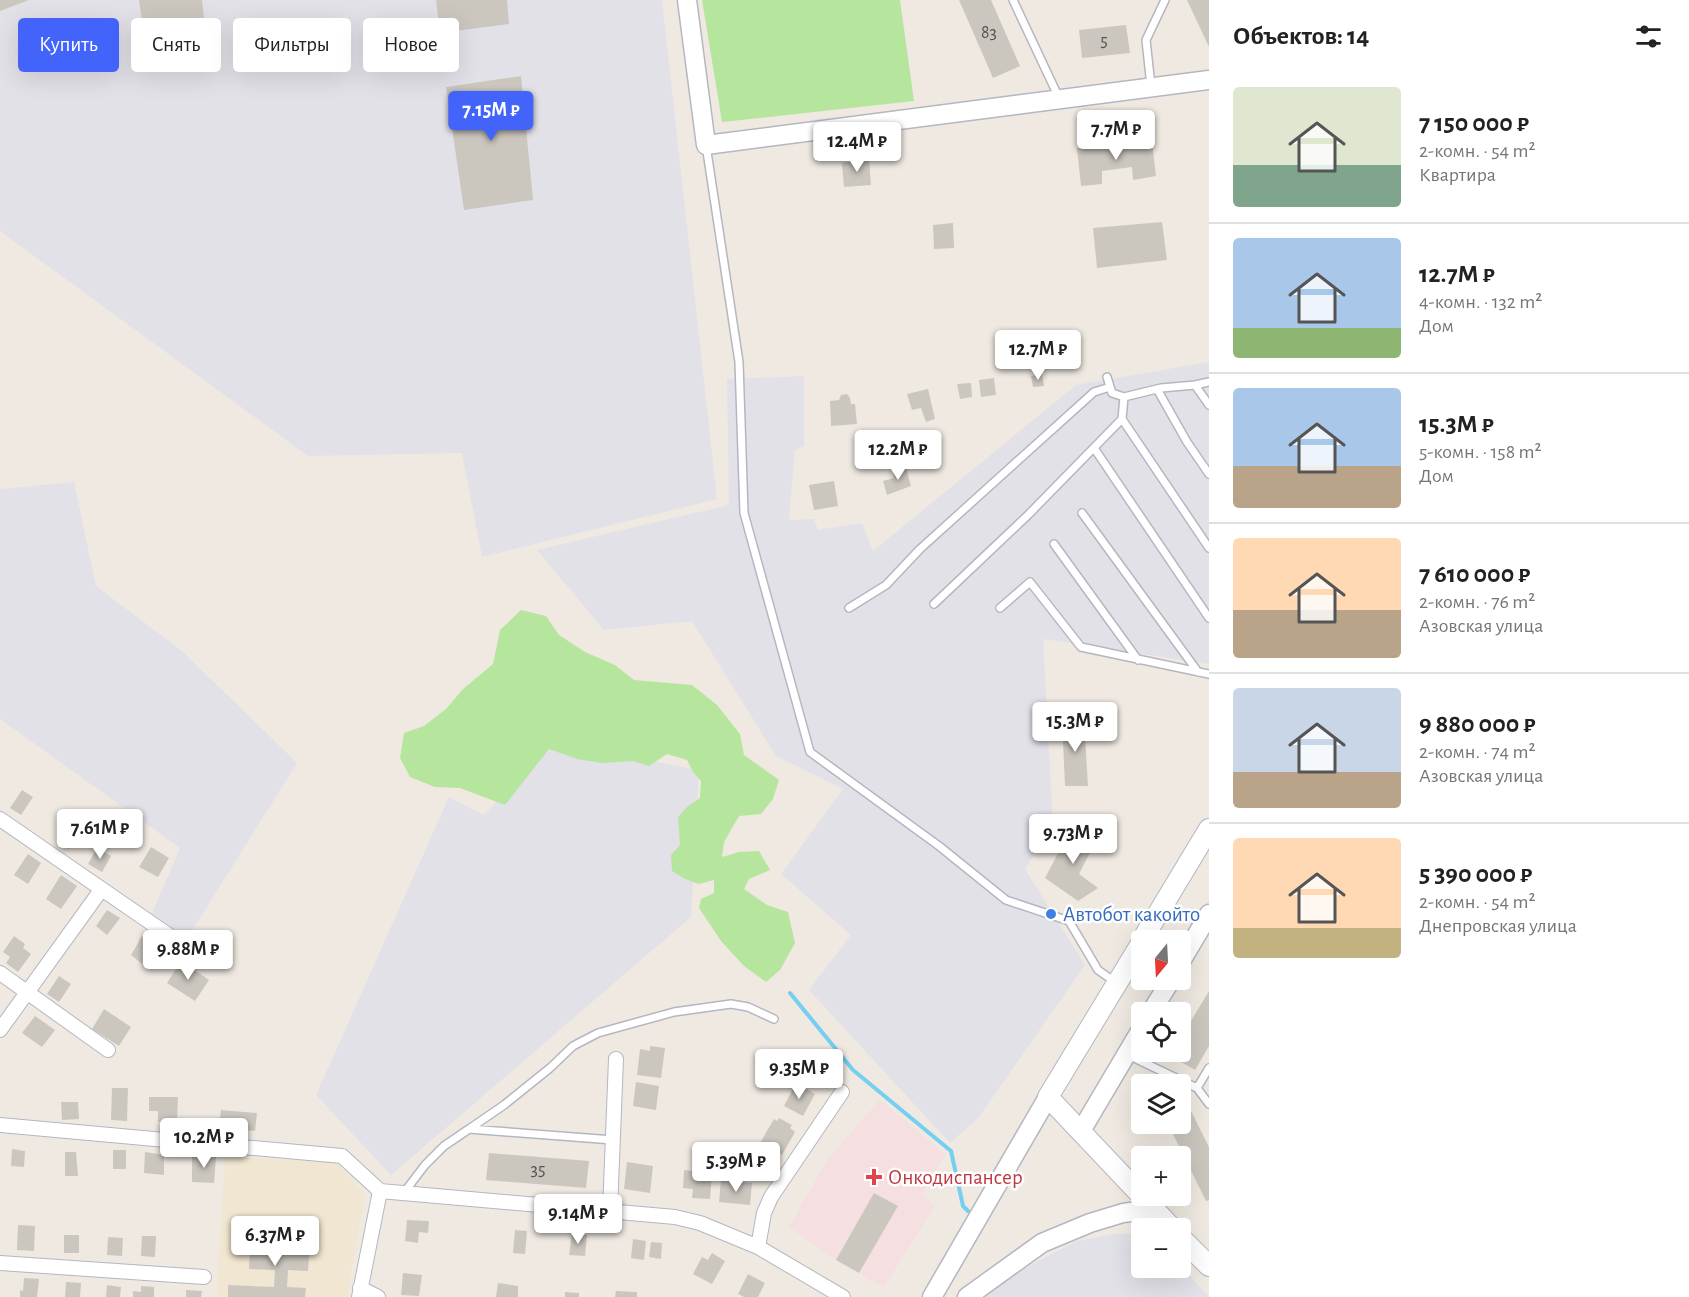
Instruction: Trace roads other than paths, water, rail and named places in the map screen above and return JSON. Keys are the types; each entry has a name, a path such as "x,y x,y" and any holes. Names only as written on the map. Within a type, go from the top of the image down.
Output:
{"main road":[{"path":"1149,930 1209,829"},
{"path":"1131,959 1048,1096 1163,1218"},
{"path":"1191,1248 1209,1266"}],"street":[{"path":"687,0 706,145 1209,80"},
{"path":"0,819 183,945"},
{"path":"0,1030 101,890"},
{"path":"1191,945 1209,915"},
{"path":"0,973 108,1050"},
{"path":"1081,1131 1131,1046"},
{"path":"610,1212 616,1059"},
{"path":"758,1247 764,1213 771,1197 842,1092"},
{"path":"932,1297 1048,1096"},
{"path":"0,1125 342,1156 380,1191 675,1217 700,1223 758,1247 843,1297"},
{"path":"378,1297 359,1293 380,1191"},
{"path":"966,1297 1042,1244 1090,1223 1123,1213 1154,1209"},
{"path":"0,1263 204,1277"}],"lane":[{"path":"1013,0 1059,99"},
{"path":"1151,87 1146,40 1165,0"},
{"path":"706,145 739,362 744,513 810,752 939,846 1006,900 1069,921 1098,970 1117,983"},
{"path":"1107,377 1112,393 1124,397 1157,389 1209,382"},
{"path":"1195,385 1209,405"},
{"path":"849,608 886,585 920,549 1094,392 1110,387"},
{"path":"1157,389 1187,442 1209,474"},
{"path":"934,604 1028,515 1122,418 1124,397"},
{"path":"1122,418 1209,548"},
{"path":"1094,448 1209,618"},
{"path":"1082,513 1198,672"},
{"path":"1054,544 1138,660"},
{"path":"1000,608 1030,582 1081,647 1209,674"},
{"path":"403,1194 425,1165 444,1146 504,1105 573,1046 598,1033 674,1012 731,1004 748,1007 774,1019"},
{"path":"1126,1054 1197,1088 1209,1104"},
{"path":"1197,1088 1209,1068"},
{"path":"469,1130 613,1140"}],"waterway":[{"path":"790,993 853,1070 951,1151 963,1206 968,1211"}],"place":[{"name":"Автобот какойто","path":"1051,914"},
{"name":"Онкодиспансер","path":"874,1177"}]}
